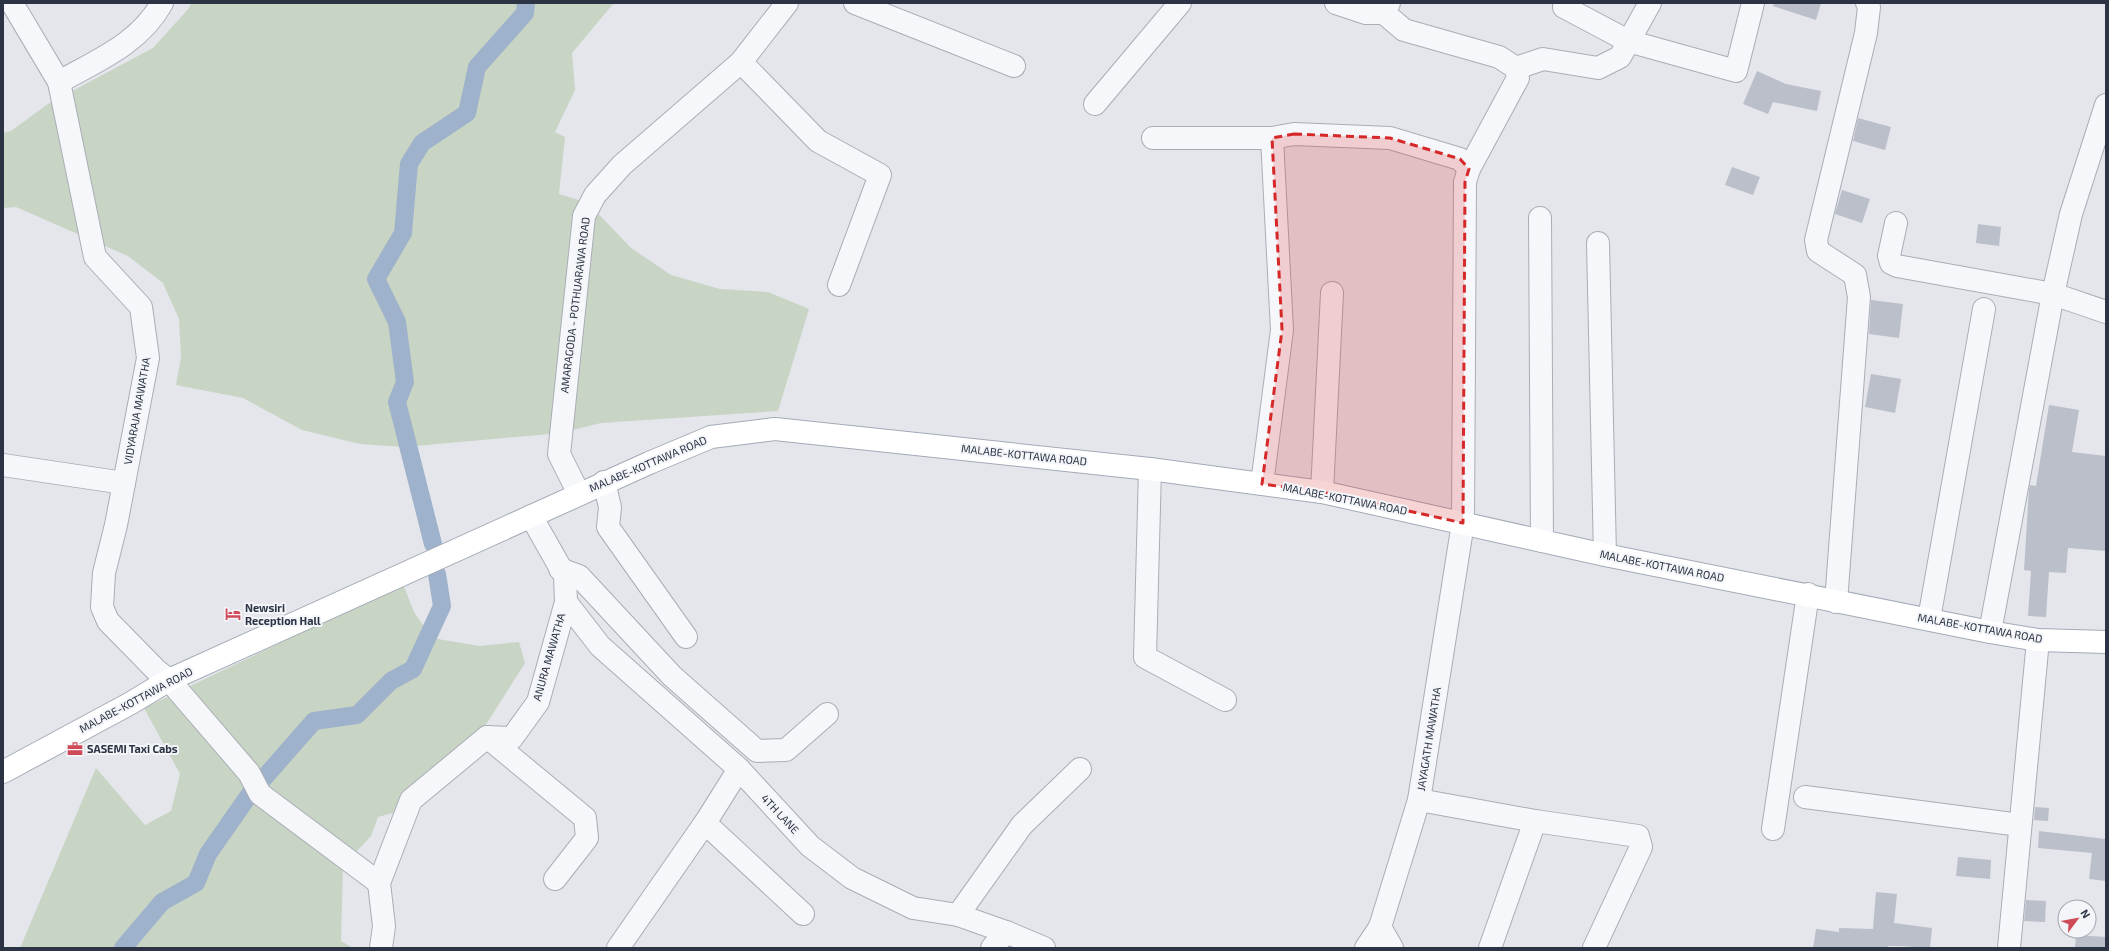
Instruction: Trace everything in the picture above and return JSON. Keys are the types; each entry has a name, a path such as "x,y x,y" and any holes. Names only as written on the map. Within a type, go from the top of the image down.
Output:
{"main road":[{"name":"MALABE-KOTTAWA ROAD","path":"3,772 131,703 169,680 604,482 711,437 775,429 1150,469 1322,492 1605,555 1808,594 1836,602 1990,632 2038,640 2106,642"}],"street":[{"path":"59,82 121,48 152,20 162,3"},
{"name":"AMARAGODA - POTHUARAWA ROAD","path":"579,494 559,454 584,216 595,196 622,165 741,62 787,3"},
{"path":"855,3 1014,66"},
{"path":"1095,104 1180,3"},
{"path":"1336,3 1366,13 1386,8 1404,30 1499,57 1516,68 1543,59 1598,68 1620,57 1650,3"},
{"path":"1564,7 1628,41 1736,71 1753,3"},
{"path":"1836,602 1859,297 1855,275 1818,251 1816,240 1866,33 1869,7 1867,3"},
{"name":"VIDYARAJA MAWATHA","path":"17,5 59,82 95,257 141,307 148,358 124,483 104,573 102,607 108,621 156,670 169,680 249,773 260,794 379,883"},
{"path":"741,62 818,141 880,175 839,285"},
{"name":"JAYAGATH MAWATHA","path":"1366,948 1380,927 1419,800 1463,523 1465,182 1468,169 1518,78 1516,68"},
{"path":"1990,632 2053,294 2071,214 2106,105"},
{"path":"1153,138 1272,138 1294,134 1390,138 1460,158 1468,169"},
{"path":"1262,484 1282,330 1272,138"},
{"path":"1540,218 1542,541"},
{"path":"1896,223 1889,256 1891,263 1897,266 2053,294 2106,312"},
{"path":"1598,242 1605,555"},
{"path":"1322,492 1332,293"},
{"path":"1929,620 1984,309"},
{"path":"3,465 124,483"},
{"path":"1150,469 1145,657 1225,700"},
{"path":"604,482 610,506 608,527 686,636"},
{"name":"ANURA MAWATHA","path":"486,737 512,738 538,702 566,602 565,576 531,516"},
{"path":"560,569 579,576 672,676 757,751 786,750 827,714"},
{"path":"1773,828 1808,594"},
{"name":"4TH LANE","path":"566,602 600,646 739,769 810,846 852,878 913,908 958,915 1006,932 1044,948"},
{"path":"2009,948 2038,640"},
{"path":"381,948 384,926 379,883 411,800 486,737 585,818 587,838 555,879"},
{"path":"618,948 705,823 739,769"},
{"path":"958,915 1022,825 1080,769"},
{"path":"1805,797 2020,825"},
{"path":"1419,800 1535,821 1638,836 1641,847 1594,948"},
{"path":"1490,948 1535,821"},
{"path":"705,823 803,914"},
{"path":"1380,927 1392,948"},
{"path":"992,948 1006,932"}],"highlighted area":[{"path":"1294,134 1390,138 1460,159 1469,169 1465,182 1463,523 1322,492 1262,484 1282,330 1272,138"}],"green space":[{"path":"191,3 636,3 613,4 572,53 575,90 555,132 565,137 559,194 588,203 631,248 671,275 720,289 768,292 809,309 778,411 601,423 561,433 404,447 360,444 302,430 243,398 176,385 181,357 179,319 163,283 128,256 16,207 3,208 3,133 11,131 48,104 153,48 189,8"},
{"path":"403,584 414,612 432,638 479,646 519,642 525,663 485,726 423,775 407,809 378,817 371,836 343,866 341,941 353,948 20,948 96,768 145,825 171,811 180,774 144,708"}],"building":[{"path":"1774,3 1821,3 1816,20 1773,6"},
{"path":"1757,71 1786,84 1821,91 1817,111 1773,102 1768,114 1743,104"},
{"path":"1858,118 1891,127 1885,150 1853,141"},
{"path":"1732,167 1760,177 1753,195 1725,185"},
{"path":"1842,190 1870,199 1862,223 1835,214"},
{"path":"1978,224 2001,227 1999,246 1976,243"},
{"path":"1871,300 1903,304 1899,338 1869,334"},
{"path":"1871,374 1901,379 1895,413 1865,407"},
{"path":"2049,405 2079,410 2072,452 2106,456 2106,551 2068,548 2066,573 2049,572 2046,617 2028,616 2031,571 2024,570 2029,489 2030,485 2036,486"},
{"path":"2035,807 2049,808 2048,821 2034,820"},
{"path":"2039,831 2106,839 2106,881 2089,879 2092,853 2038,848"},
{"path":"1958,857 1991,860 1990,879 1956,876"},
{"path":"1876,892 1897,894 1894,923 1932,928 1930,948 1888,946 1888,948 1813,948 1816,929 1839,932 1839,928 1873,929"},
{"path":"2026,900 2046,901 2045,922 2024,921"},
{"path":"2097,936 2106,937 2106,948 2075,948 2076,939 2097,939"}],"waterway":[{"path":"433,544 397,402 405,382 397,322 376,279 403,233 409,164 422,143 467,113 477,67 525,13 526,3"},
{"path":"263,779 314,721 357,715 391,681 413,669 442,606 437,574"},
{"path":"123,948 162,902 196,883 208,854 252,791"}],"place":[{"name":"Newsiri Reception Hall","path":"233,614"},
{"name":"SASEMI Taxi Cabs","path":"75,749"}]}
